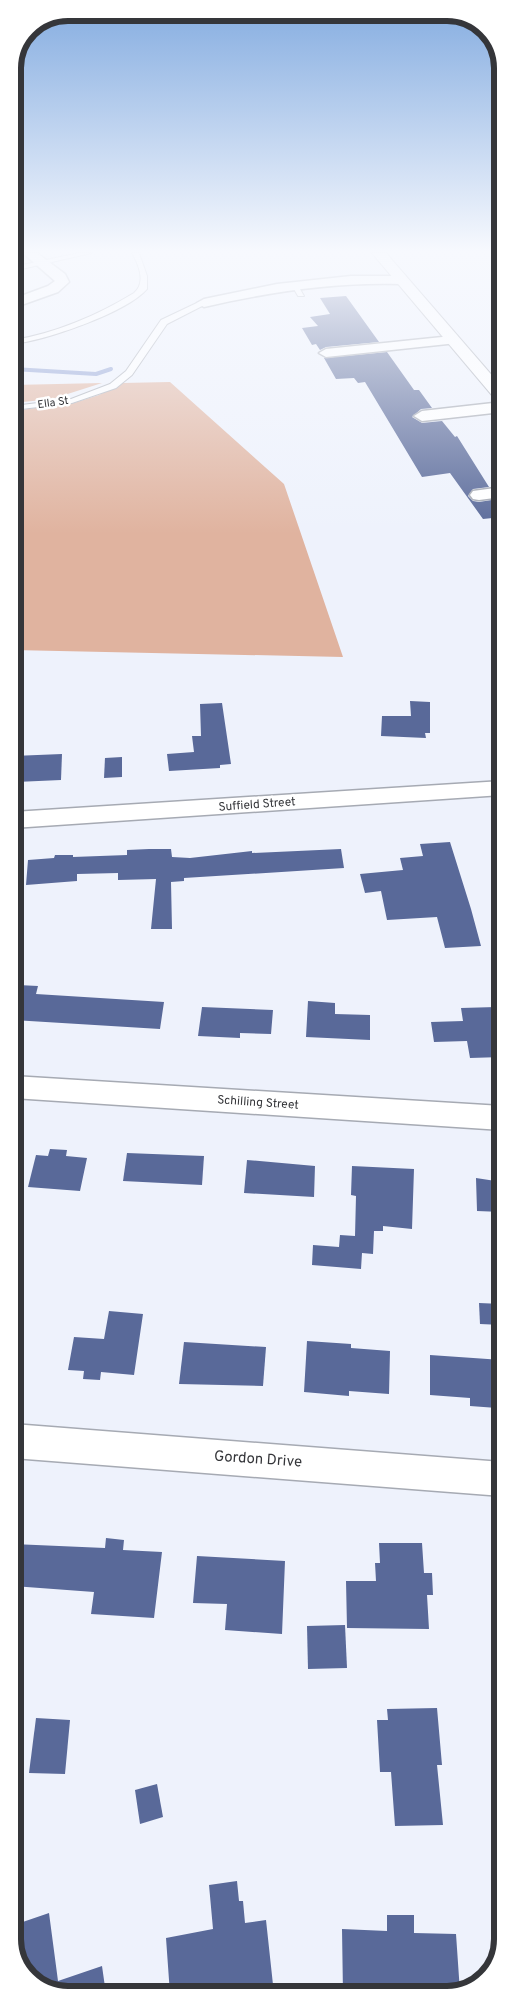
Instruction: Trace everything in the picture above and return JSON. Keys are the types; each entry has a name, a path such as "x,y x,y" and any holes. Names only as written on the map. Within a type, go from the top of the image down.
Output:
{"street":[{"path":"326,353 387,347"},
{"path":"458,347 494,388"},
{"path":"422,416 494,408"},
{"path":"479,495 494,493"},
{"name":"Suffield Street","path":"21,820 494,793"},
{"name":"Schilling Street","path":"21,1088 494,1117"},
{"name":"Gordon Drive","path":"21,1442 494,1478"}],"lane":[{"name":"Ella St","path":"21,407 72,401 113,386 129,373 147,347"}],"shaded area":[{"path":"170,382 284,484 343,657 21,650 21,410 74,403 99,395 122,383"},
{"path":"102,383 52,399 21,402 21,385"}],"building":[{"path":"387,352 414,390 419,390 432,408 421,409 412,417 422,423 442,421 455,437 457,436 489,487 473,489 468,496 473,501 479,502 494,500 494,518 483,519 450,473 422,477 365,382 358,383 354,378 336,379 324,358"},
{"path":"410,701 430,702 430,733 425,733 426,738 381,736 382,716 411,716"},
{"path":"222,703 231,764 220,765 220,768 169,771 167,754 194,752 192,736 201,736 200,704"},
{"path":"62,754 61,780 21,782 21,756"},
{"path":"122,757 122,777 104,778 105,758"},
{"path":"450,842 481,946 445,948 437,917 387,920 381,891 365,893 360,874 403,870 400,858 423,856 420,844"},
{"path":"171,849 172,857 190,858 252,851 252,853 341,849 344,868 184,878 184,881 171,882 172,929 151,929 156,879 118,880 118,873 77,874 77,881 26,885 28,860 54,858 55,855 73,855 73,857 127,855 127,850"},
{"path":"21,985 38,986 36,994 164,1002 160,1029 21,1020"},
{"path":"308,1001 335,1003 335,1014 370,1015 370,1040 306,1037"},
{"path":"202,1007 273,1010 271,1034 240,1033 240,1038 198,1036"},
{"path":"494,1007 494,1057 470,1058 467,1041 434,1042 431,1022 463,1021 461,1008"},
{"path":"50,1149 67,1150 66,1156 87,1158 80,1191 28,1187 36,1155 48,1156"},
{"path":"127,1153 204,1156 202,1185 123,1181"},
{"path":"247,1160 315,1166 314,1197 244,1193"},
{"path":"352,1166 414,1169 412,1229 383,1226 383,1231 374,1231 373,1254 362,1253 361,1269 312,1265 313,1245 339,1247 340,1235 355,1236 356,1196 351,1195"},
{"path":"476,1178 494,1181 494,1212 477,1211"},
{"path":"479,1303 494,1304 494,1325 480,1324"},
{"path":"109,1311 143,1314 134,1375 101,1372 100,1380 83,1379 84,1371 68,1370 74,1337 104,1339"},
{"path":"307,1341 351,1344 351,1348 390,1351 389,1394 349,1391 349,1396 304,1392"},
{"path":"184,1342 266,1347 263,1386 179,1384"},
{"path":"430,1355 494,1359 494,1408 470,1406 470,1398 430,1395"},
{"path":"106,1538 124,1540 123,1550 162,1552 154,1618 91,1614 94,1592 21,1587 21,1544 105,1548"},
{"path":"379,1543 422,1543 424,1573 432,1573 433,1595 427,1595 429,1629 347,1628 346,1581 376,1581 375,1563 380,1563"},
{"path":"197,1556 285,1561 282,1634 225,1630 227,1604 193,1603"},
{"path":"345,1625 347,1668 308,1669 307,1626"},
{"path":"437,1708 442,1765 437,1765 443,1825 395,1826 391,1772 380,1772 377,1720 388,1720 387,1709"},
{"path":"36,1718 70,1720 65,1774 29,1773"},
{"path":"157,1784 163,1817 140,1824 135,1790"},
{"path":"237,1881 239,1901 243,1901 245,1923 266,1920 273,1986 169,1986 166,1938 213,1929 209,1885"},
{"path":"49,1913 58,1981 102,1966 105,1986 65,1986 42,1978 33,1970 25,1957 22,1948 21,1923"},
{"path":"387,1915 414,1915 414,1933 456,1934 459,1984 446,1986 343,1986 342,1929 387,1931"}],"waterway":[{"path":"21,369 96,374 111,369"}]}
